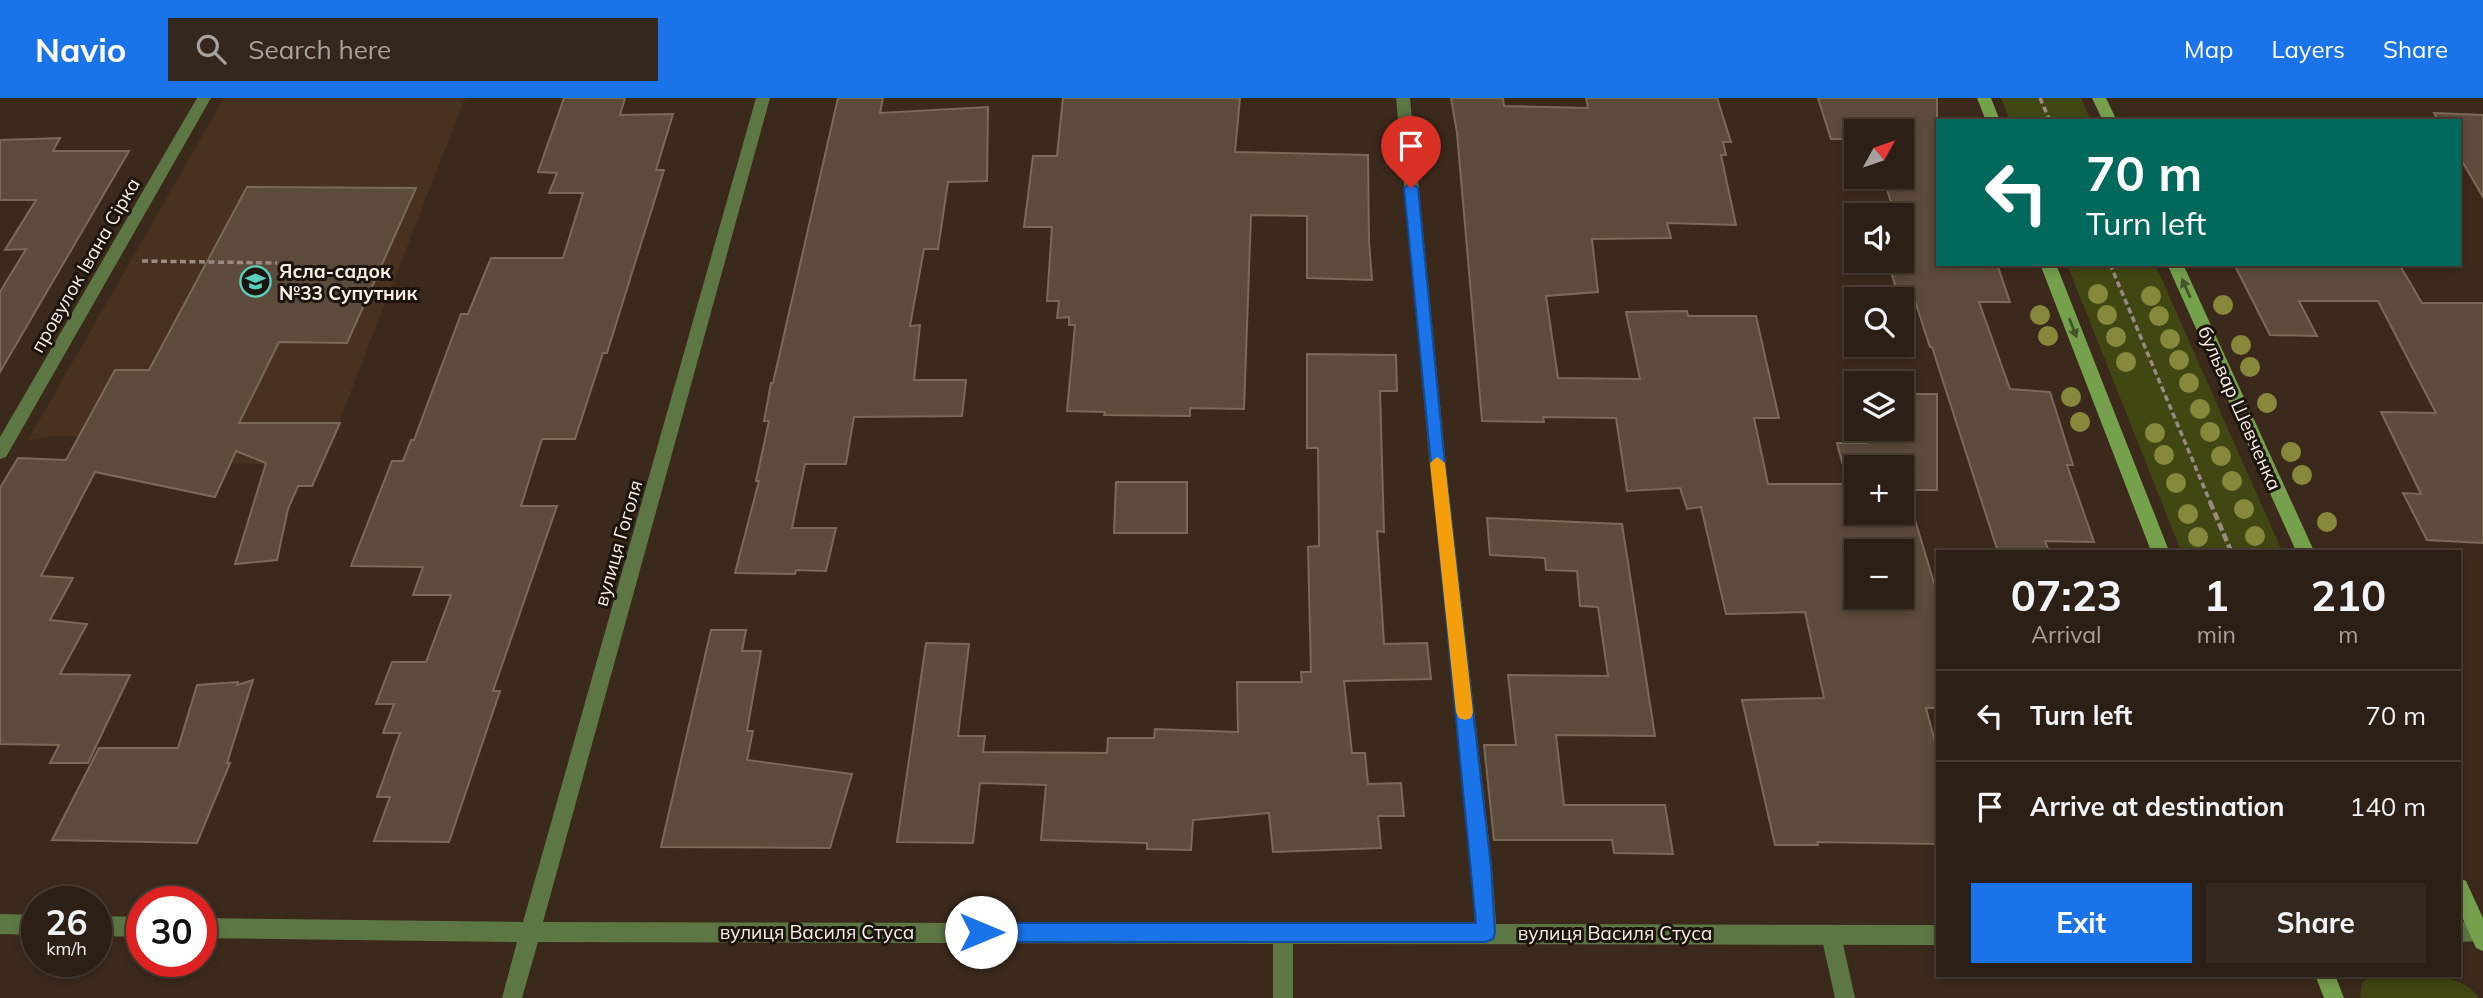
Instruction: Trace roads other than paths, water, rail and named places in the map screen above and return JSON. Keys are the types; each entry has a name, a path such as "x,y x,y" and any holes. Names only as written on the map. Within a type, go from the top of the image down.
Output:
{"main road":[{"path":"1984,98 1992,119"},
{"path":"2099,98 2109,119"},
{"path":"2050,266 2160,550"},
{"name":"бульвар Шевченка","path":"2176,266 2305,550"},
{"path":"2461,893 2476,934"},
{"path":"2326,977 2334,998"}],"street":[{"name":"провулок Івана Сірка","path":"0,452 204,98"},
{"name":"вулиця Гоголя","path":"512,998 763,98"},
{"path":"1403,98 1434,427 1482,867 1486,933"},
{"path":"0,924 21,925"},
{"name":"вулиця Василя Стуса","path":"217,928 1936,935"},
{"path":"1283,933 1283,998"},
{"path":"1831,935 1845,998"}],"place":[{"name":"Ясла-садок №33 Супутник","path":"256,282"}]}
